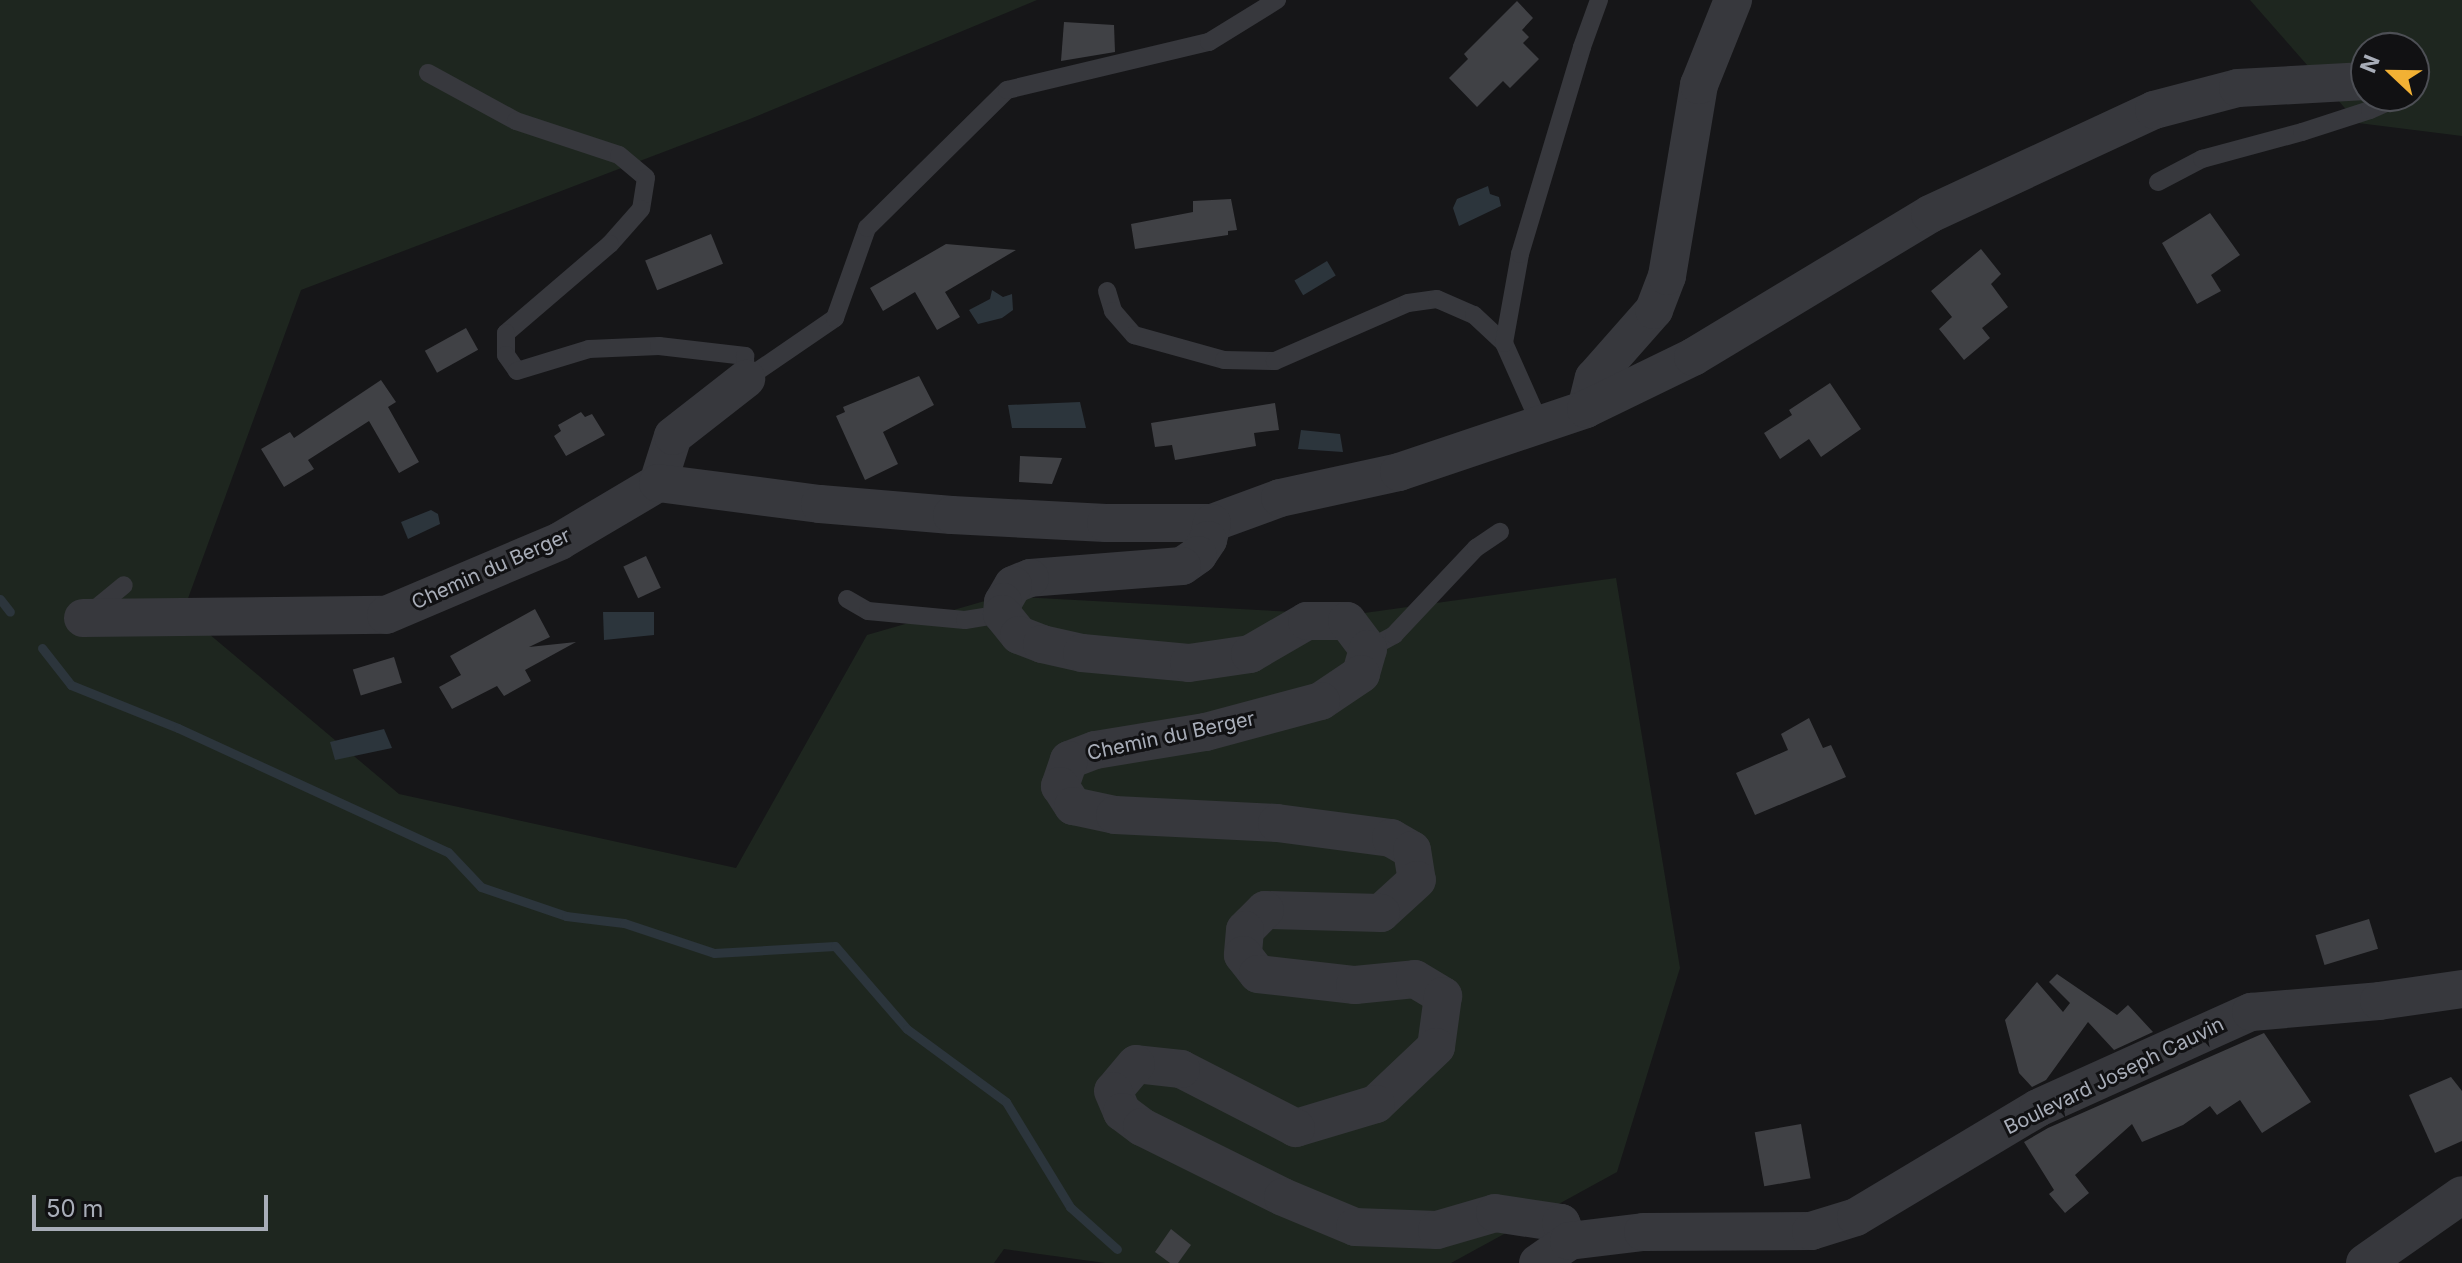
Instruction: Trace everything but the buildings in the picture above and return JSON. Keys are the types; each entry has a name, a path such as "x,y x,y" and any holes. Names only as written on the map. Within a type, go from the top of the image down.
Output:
{"street":[{"path":"1586,409 1594,378 1654,310 1667,276 1699,85 1733,0"},
{"path":"746,379 673,436 658,483 820,504 952,515 1106,523 1212,523 1280,498 1399,472 1586,409 1693,357 1930,214 2154,110 2238,88 2350,82"},
{"name":"Chemin du Berger","path":"83,618 386,615 560,541 658,483"},
{"path":"1212,523 1208,540 1198,555 1182,566 1030,578 1013,585 1003,602 1002,614 1019,635 1042,644 1082,653 1174,662 1189,663 1250,654 1307,621 1347,621 1368,649"},
{"name":"Chemin du Berger","path":"1368,649 1361,674 1321,701 1205,732 1095,750 1069,760 1060,786 1073,806 1115,815 1277,823 1391,838 1412,850 1417,880 1381,913 1265,910 1245,930 1243,955 1258,974 1355,985 1415,979 1443,996 1436,1047 1376,1104 1296,1128 1181,1069 1136,1064 1113,1091 1122,1112 1142,1127 1283,1197 1355,1227 1437,1230 1495,1213 1561,1223 1569,1241"},
{"name":"Boulevard Joseph Cauvin","path":"1569,1241 1643,1232 1811,1231 1856,1217 2038,1108 2251,1012 2379,1001 2462,989"},
{"path":"2365,1263 2462,1195"},
{"path":"1538,1263 1569,1241"}],"lane":[{"path":"746,379 835,318 867,228 1007,90 1209,42 1277,0"},
{"path":"1504,343 1520,254 1599,0"},
{"path":"428,73 516,121 619,155 646,178 641,209 610,244 506,333 506,355 517,371 589,349 659,346 745,356 746,379"},
{"path":"2158,182 2202,159 2364,112"},
{"path":"1107,291 1113,311 1134,335 1224,360 1275,361 1408,303 1437,299 1474,315 1504,343 1541,426"},
{"path":"1368,649 1394,635 1476,548 1500,532"},
{"path":"83,618 124,585"},
{"path":"847,599 868,611 965,620 1002,614"}],"shaded area":[{"path":"0,0 1037,0 750,119 301,290 183,612 399,794 736,868 867,635 1002,596 1350,615 1616,578 1680,968 1617,1172 1451,1263 1105,1263 1004,1249 994,1263 0,1263"},
{"path":"2250,0 2462,0 2462,136 2358,123"},
{"path":"1488,186 1490,194 1499,197 1501,206 1459,226 1453,208 1457,199"},
{"path":"1327,261 1336,276 1303,295 1294,281"},
{"path":"992,290 1003,297 1012,294 1013,310 1002,318 978,324 969,310 990,299"},
{"path":"1080,402 1086,428 1012,428 1008,405"},
{"path":"1301,430 1340,434 1343,452 1298,449"},
{"path":"431,510 438,514 440,524 408,539 401,522"},
{"path":"603,612 654,612 654,635 604,640"},
{"path":"384,729 392,748 335,760 330,742"}],"waterway":[{"path":"0,599 10,612"},
{"path":"42,648 71,685 178,728 448,852 481,887 566,916 624,923 714,953 835,946 907,1029 1006,1102 1070,1207 1117,1249"}]}
